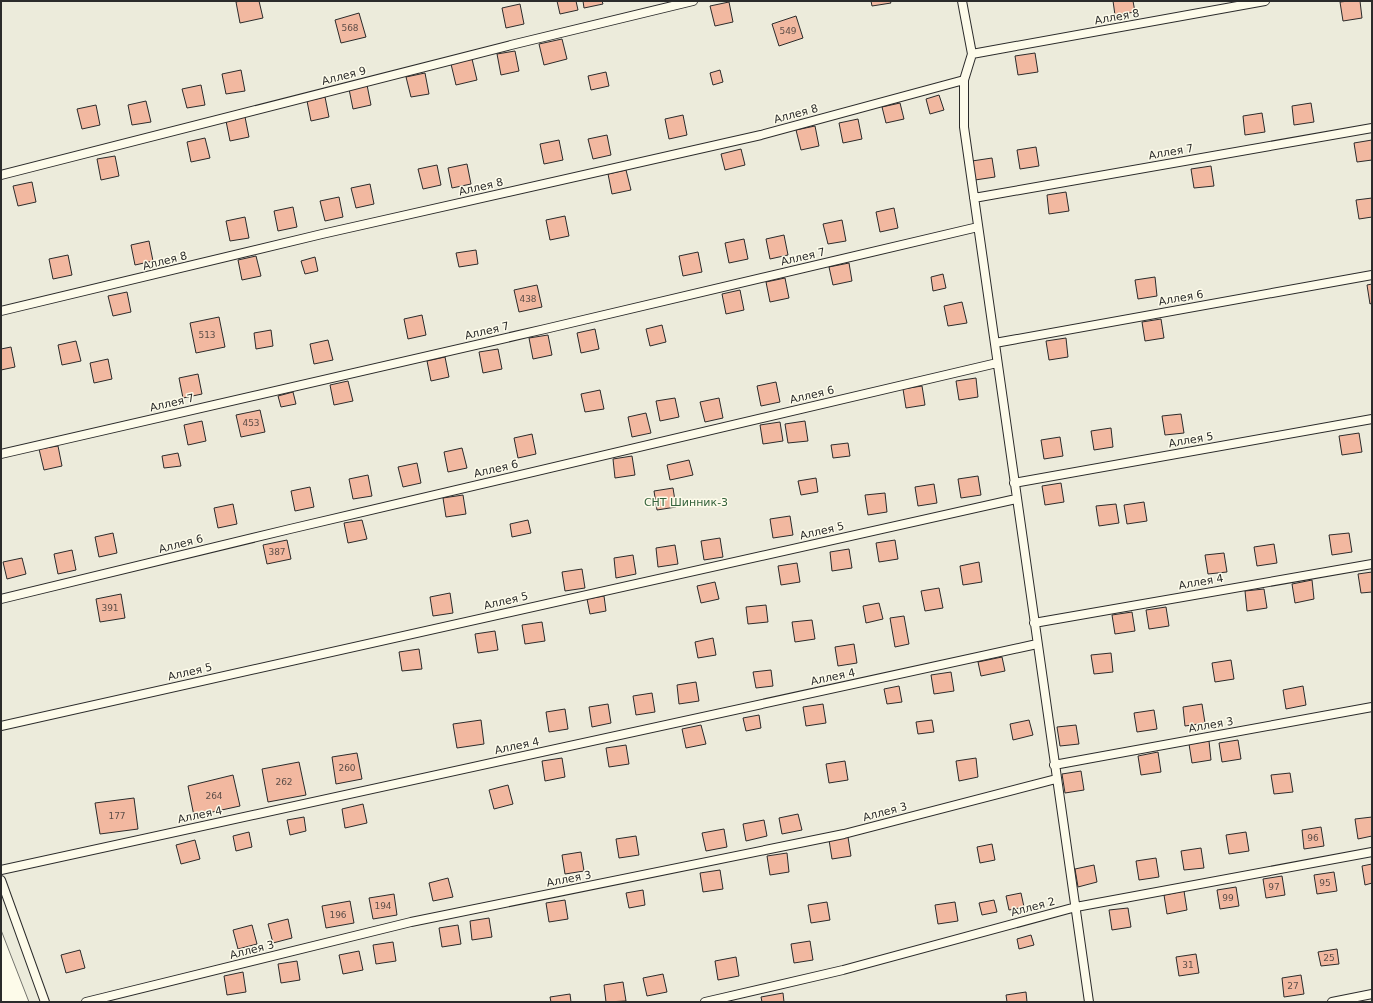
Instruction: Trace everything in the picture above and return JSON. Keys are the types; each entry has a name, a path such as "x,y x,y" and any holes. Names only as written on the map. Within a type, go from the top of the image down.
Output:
{"lane":[{"name":"Аллея 9","path":"1,175 503,47 693,1"},
{"path":"962,1 972,54 964,80 964,127 1089,1002"},
{"name":"Аллея 8","path":"972,54 1265,1"},
{"name":"Аллея 8","path":"1,311 322,234 762,135 964,80"},
{"name":"Аллея 7","path":"974,198 1372,128"},
{"name":"Аллея 7","path":"1,454 545,329 978,227"},
{"name":"Аллея 6","path":"994,343 1372,275"},
{"name":"Аллея 6","path":"1,599 290,529 997,363"},
{"name":"Аллея 5","path":"1014,483 1372,419"},
{"name":"Аллея 5","path":"1,726 1016,499"},
{"name":"Аллея 4","path":"1034,623 1372,564"},
{"name":"Аллея 4","path":"1,870 1037,644"},
{"name":"Аллея 3","path":"1054,765 1372,707"},
{"name":"Аллея 3","path":"86,1002 411,922 844,834 1056,779"},
{"name":"Аллея 2","path":"705,1002 844,970 1076,907 1372,852"},
{"path":"1,880 46,1002"},
{"path":"1332,1002 1372,994"}],"green space":[{"name":"СНТ Шинник-3","path":"1,1 1372,1 1372,1002 29,1002 1,930"}],"building":[{"path":"259,1 263,18 240,23 236,2"},
{"path":"557,1 576,1 578,10 560,14"},
{"path":"583,1 602,1 603,4 584,8"},
{"path":"871,1 890,1 891,3 872,6"},
{"path":"1113,1 1133,1 1135,12 1115,15"},
{"path":"1360,1 1362,18 1343,21 1340,2"},
{"path":"729,2 733,22 715,26 710,6"},
{"path":"520,4 524,24 506,28 502,8"},
{"path":"359,13 366,37 341,43 335,20"},
{"path":"796,16 803,38 779,46 772,24"},
{"path":"562,39 567,59 544,65 539,44"},
{"path":"515,51 519,71 501,75 497,54"},
{"path":"1035,53 1038,72 1018,75 1015,56"},
{"path":"472,59 477,80 456,85 451,64"},
{"path":"241,70 245,91 226,94 222,74"},
{"path":"720,70 723,82 713,85 710,73"},
{"path":"606,72 609,86 591,90 588,76"},
{"path":"425,73 429,94 411,97 406,77"},
{"path":"201,85 205,105 187,108 182,89"},
{"path":"367,85 371,105 353,109 349,89"},
{"path":"939,95 944,110 930,114 926,99"},
{"path":"325,97 329,117 311,121 307,101"},
{"path":"146,101 151,122 132,125 128,105"},
{"path":"900,103 904,119 886,123 882,107"},
{"path":"1311,103 1314,122 1294,125 1292,106"},
{"path":"96,105 100,125 82,129 77,109"},
{"path":"1262,113 1265,132 1245,135 1243,116"},
{"path":"683,115 687,135 669,139 665,119"},
{"path":"245,117 249,137 230,141 226,121"},
{"path":"858,119 862,139 843,143 839,123"},
{"path":"815,126 819,146 801,150 796,130"},
{"path":"607,135 611,155 593,159 588,139"},
{"path":"205,138 210,158 191,162 187,142"},
{"path":"559,140 563,160 544,164 540,144"},
{"path":"1372,140 1372,160 1357,162 1354,143"},
{"path":"1036,147 1039,166 1020,169 1017,150"},
{"path":"741,149 745,165 725,170 721,154"},
{"path":"115,156 119,176 101,180 97,159"},
{"path":"992,158 995,177 975,180 972,161"},
{"path":"467,164 471,184 452,188 448,168"},
{"path":"437,165 441,185 423,189 418,169"},
{"path":"1211,166 1214,186 1194,188 1191,169"},
{"path":"626,170 631,190 612,194 608,174"},
{"path":"32,182 36,202 18,206 13,186"},
{"path":"370,184 374,204 356,208 351,188"},
{"path":"1066,192 1069,211 1049,214 1047,195"},
{"path":"339,197 343,217 325,221 320,201"},
{"path":"1372,198 1372,217 1359,219 1356,200"},
{"path":"293,207 297,227 278,231 274,211"},
{"path":"894,208 898,228 880,232 876,212"},
{"path":"565,216 569,236 550,240 546,220"},
{"path":"245,217 249,238 230,241 226,221"},
{"path":"842,220 846,241 828,244 823,224"},
{"path":"784,235 788,255 770,259 766,239"},
{"path":"744,239 748,259 729,263 725,243"},
{"path":"149,241 153,261 135,265 131,245"},
{"path":"476,250 478,264 459,267 456,253"},
{"path":"698,252 702,272 683,276 679,256"},
{"path":"68,255 72,275 53,279 49,259"},
{"path":"256,256 261,276 242,280 238,260"},
{"path":"315,257 318,271 305,274 301,261"},
{"path":"849,263 852,281 833,285 829,267"},
{"path":"943,274 946,288 933,291 931,277"},
{"path":"1155,277 1157,296 1138,299 1135,280"},
{"path":"785,278 789,298 770,302 766,282"},
{"path":"1372,284 1372,303 1370,304 1367,285"},
{"path":"537,285 542,307 519,312 514,290"},
{"path":"740,290 744,310 726,314 722,294"},
{"path":"127,292 131,312 113,316 108,296"},
{"path":"962,302 967,323 948,326 944,306"},
{"path":"422,315 426,335 408,339 404,319"},
{"path":"219,317 225,347 196,353 190,323"},
{"path":"1161,319 1164,338 1145,341 1142,322"},
{"path":"662,325 666,342 650,346 646,329"},
{"path":"595,329 599,349 581,353 577,333"},
{"path":"271,330 273,346 256,349 254,333"},
{"path":"548,335 552,355 533,359 529,338"},
{"path":"1066,338 1068,357 1049,360 1046,341"},
{"path":"328,340 333,360 314,364 310,344"},
{"path":"76,341 81,361 62,365 58,345"},
{"path":"11,347 15,367 1,370 1,349"},
{"path":"498,349 502,369 483,373 479,352"},
{"path":"445,357 449,377 431,381 427,361"},
{"path":"108,359 112,379 94,383 90,363"},
{"path":"198,374 202,394 183,398 179,378"},
{"path":"976,378 978,397 959,400 956,381"},
{"path":"348,381 353,401 334,405 330,385"},
{"path":"776,382 780,402 761,406 757,386"},
{"path":"922,386 925,405 906,408 903,389"},
{"path":"600,390 604,409 585,412 581,394"},
{"path":"293,392 296,404 281,407 278,396"},
{"path":"675,398 679,417 660,421 656,401"},
{"path":"719,398 723,418 705,422 700,402"},
{"path":"260,410 265,432 241,437 236,415"},
{"path":"646,413 651,433 632,437 628,417"},
{"path":"1181,414 1184,433 1165,435 1162,416"},
{"path":"202,421 206,441 188,445 184,425"},
{"path":"805,421 808,441 788,443 785,424"},
{"path":"780,422 783,441 763,444 760,425"},
{"path":"1111,428 1113,447 1094,450 1091,431"},
{"path":"1359,433 1362,452 1342,455 1339,436"},
{"path":"532,434 536,454 518,458 514,438"},
{"path":"1060,437 1063,456 1044,459 1041,440"},
{"path":"848,443 850,456 833,458 831,445"},
{"path":"58,446 62,466 44,470 39,449"},
{"path":"462,448 467,468 448,472 444,452"},
{"path":"178,453 181,466 164,468 162,456"},
{"path":"632,456 635,475 615,478 613,459"},
{"path":"689,460 693,475 670,480 667,465"},
{"path":"417,463 421,483 403,487 398,467"},
{"path":"368,475 372,496 353,499 349,479"},
{"path":"978,476 981,495 961,498 958,479"},
{"path":"816,478 818,492 801,495 798,481"},
{"path":"1061,483 1064,502 1045,505 1042,486"},
{"path":"934,484 937,503 918,506 915,487"},
{"path":"310,487 314,507 295,511 291,491"},
{"path":"673,488 676,507 657,510 654,491"},
{"path":"885,493 887,512 868,515 865,495"},
{"path":"463,495 466,514 446,517 443,498"},
{"path":"1144,502 1147,521 1127,524 1124,505"},
{"path":"233,504 237,524 218,528 214,508"},
{"path":"1116,504 1119,523 1099,526 1096,506"},
{"path":"790,516 793,535 773,538 770,519"},
{"path":"362,520 367,539 348,543 344,523"},
{"path":"528,520 531,533 512,537 510,524"},
{"path":"113,533 117,553 99,557 95,537"},
{"path":"1349,533 1352,552 1332,555 1329,535"},
{"path":"720,538 723,557 704,560 701,541"},
{"path":"287,540 291,559 267,564 263,545"},
{"path":"895,540 898,559 879,562 876,543"},
{"path":"1274,544 1277,563 1257,566 1254,547"},
{"path":"675,545 678,564 658,567 656,548"},
{"path":"849,549 852,568 832,571 830,552"},
{"path":"72,550 76,570 58,574 54,554"},
{"path":"1224,553 1227,572 1208,574 1205,555"},
{"path":"633,555 636,574 616,578 614,558"},
{"path":"22,558 26,574 7,579 3,562"},
{"path":"979,562 982,582 963,585 960,566"},
{"path":"797,563 800,582 781,585 778,566"},
{"path":"582,569 585,588 565,591 562,572"},
{"path":"1372,572 1372,592 1361,593 1358,574"},
{"path":"1312,580 1314,599 1295,603 1292,584"},
{"path":"715,582 719,599 701,603 697,586"},
{"path":"939,588 943,608 925,611 921,591"},
{"path":"1264,589 1267,608 1247,611 1245,591"},
{"path":"450,593 453,613 433,616 430,597"},
{"path":"121,594 125,618 100,622 96,599"},
{"path":"604,596 606,611 590,614 587,599"},
{"path":"879,603 883,619 866,623 863,606"},
{"path":"766,605 768,622 748,624 746,607"},
{"path":"1166,607 1169,626 1149,629 1146,610"},
{"path":"1132,612 1135,631 1115,634 1112,615"},
{"path":"904,616 909,644 895,647 890,618"},
{"path":"812,620 815,639 795,642 792,622"},
{"path":"542,622 545,641 525,644 522,625"},
{"path":"495,631 498,650 478,653 475,634"},
{"path":"713,638 716,655 698,658 695,642"},
{"path":"854,644 857,663 838,666 835,647"},
{"path":"419,649 422,669 402,671 399,652"},
{"path":"1111,653 1113,672 1094,674 1091,655"},
{"path":"1002,657 1005,671 981,676 978,662"},
{"path":"1231,660 1234,679 1215,682 1212,663"},
{"path":"771,670 773,686 756,688 753,672"},
{"path":"951,672 954,691 934,694 931,675"},
{"path":"696,682 699,701 679,704 677,685"},
{"path":"899,686 902,702 887,704 884,689"},
{"path":"1303,686 1306,705 1286,709 1283,690"},
{"path":"652,693 655,712 636,715 633,696"},
{"path":"608,704 611,723 592,727 589,707"},
{"path":"823,704 826,723 806,726 803,707"},
{"path":"1202,704 1205,723 1185,726 1183,707"},
{"path":"565,709 568,729 549,732 546,712"},
{"path":"1154,710 1157,729 1137,732 1134,713"},
{"path":"759,715 761,728 746,731 743,718"},
{"path":"481,720 484,744 457,748 453,724"},
{"path":"932,720 934,732 918,734 916,722"},
{"path":"1029,720 1033,735 1013,740 1010,724"},
{"path":"701,725 706,744 686,748 682,729"},
{"path":"1076,725 1079,744 1060,746 1057,727"},
{"path":"1238,740 1241,759 1222,762 1219,743"},
{"path":"1209,741 1211,760 1192,763 1189,744"},
{"path":"626,745 629,764 609,767 606,748"},
{"path":"1158,752 1161,772 1141,775 1138,756"},
{"path":"357,753 362,779 336,784 332,757"},
{"path":"562,758 565,777 545,781 542,761"},
{"path":"976,758 978,777 959,781 956,761"},
{"path":"845,761 848,780 829,783 826,764"},
{"path":"299,762 306,795 268,802 262,769"},
{"path":"1081,771 1084,790 1065,793 1062,774"},
{"path":"1290,773 1293,792 1274,794 1271,775"},
{"path":"233,775 240,806 194,816 188,786"},
{"path":"508,785 513,804 494,809 489,790"},
{"path":"134,798 138,829 100,834 95,803"},
{"path":"363,804 367,823 345,828 342,809"},
{"path":"798,814 802,830 782,834 779,818"},
{"path":"304,817 306,831 290,835 287,820"},
{"path":"1372,817 1372,836 1358,839 1355,819"},
{"path":"764,820 767,836 746,841 743,824"},
{"path":"1321,827 1324,846 1304,849 1302,830"},
{"path":"724,829 727,847 706,851 702,833"},
{"path":"249,832 252,847 236,851 233,836"},
{"path":"1246,832 1249,851 1229,854 1226,835"},
{"path":"636,836 639,855 619,858 616,839"},
{"path":"848,837 851,856 832,859 829,840"},
{"path":"195,840 200,859 181,864 176,845"},
{"path":"992,844 995,860 980,863 977,847"},
{"path":"1201,848 1204,868 1184,870 1181,851"},
{"path":"581,852 584,871 565,874 562,855"},
{"path":"787,853 789,872 770,875 767,856"},
{"path":"1156,858 1159,877 1139,880 1136,861"},
{"path":"1372,864 1372,883 1365,885 1362,866"},
{"path":"1094,865 1097,882 1078,887 1075,869"},
{"path":"720,870 723,889 703,892 700,873"},
{"path":"1334,872 1337,891 1317,894 1314,875"},
{"path":"1282,876 1285,895 1266,898 1263,879"},
{"path":"448,878 453,897 433,901 429,883"},
{"path":"1236,887 1239,906 1220,909 1217,890"},
{"path":"643,890 645,905 629,908 626,893"},
{"path":"1184,891 1187,910 1167,914 1164,895"},
{"path":"1021,893 1024,907 1009,910 1006,896"},
{"path":"394,894 397,915 373,919 369,898"},
{"path":"565,900 568,919 549,922 546,903"},
{"path":"994,900 997,912 982,915 979,903"},
{"path":"350,901 354,923 326,928 322,906"},
{"path":"827,902 830,920 811,923 808,905"},
{"path":"955,902 958,921 938,924 935,905"},
{"path":"1128,908 1131,927 1112,930 1109,910"},
{"path":"489,918 492,937 472,940 470,921"},
{"path":"288,919 292,938 273,943 268,924"},
{"path":"252,925 257,944 238,949 233,930"},
{"path":"458,925 461,944 442,947 439,928"},
{"path":"1031,935 1034,945 1019,949 1017,939"},
{"path":"810,941 813,960 794,963 791,944"},
{"path":"393,942 396,961 376,964 373,945"},
{"path":"1337,949 1339,964 1321,966 1318,952"},
{"path":"80,950 85,968 66,973 61,955"},
{"path":"359,951 363,970 343,974 339,955"},
{"path":"1196,954 1199,973 1179,976 1176,957"},
{"path":"736,957 739,976 718,980 715,961"},
{"path":"297,961 300,980 281,983 278,964"},
{"path":"243,972 246,992 227,995 224,976"},
{"path":"663,974 667,992 647,996 643,978"},
{"path":"1301,975 1304,994 1284,997 1282,978"},
{"path":"623,982 626,1001 606,1002 604,985"},
{"path":"1026,992 1027,1002 1007,1002 1006,995"},
{"path":"783,993 784,1002 762,1002 761,997"},
{"path":"570,994 571,1002 551,1002 550,997"}]}
